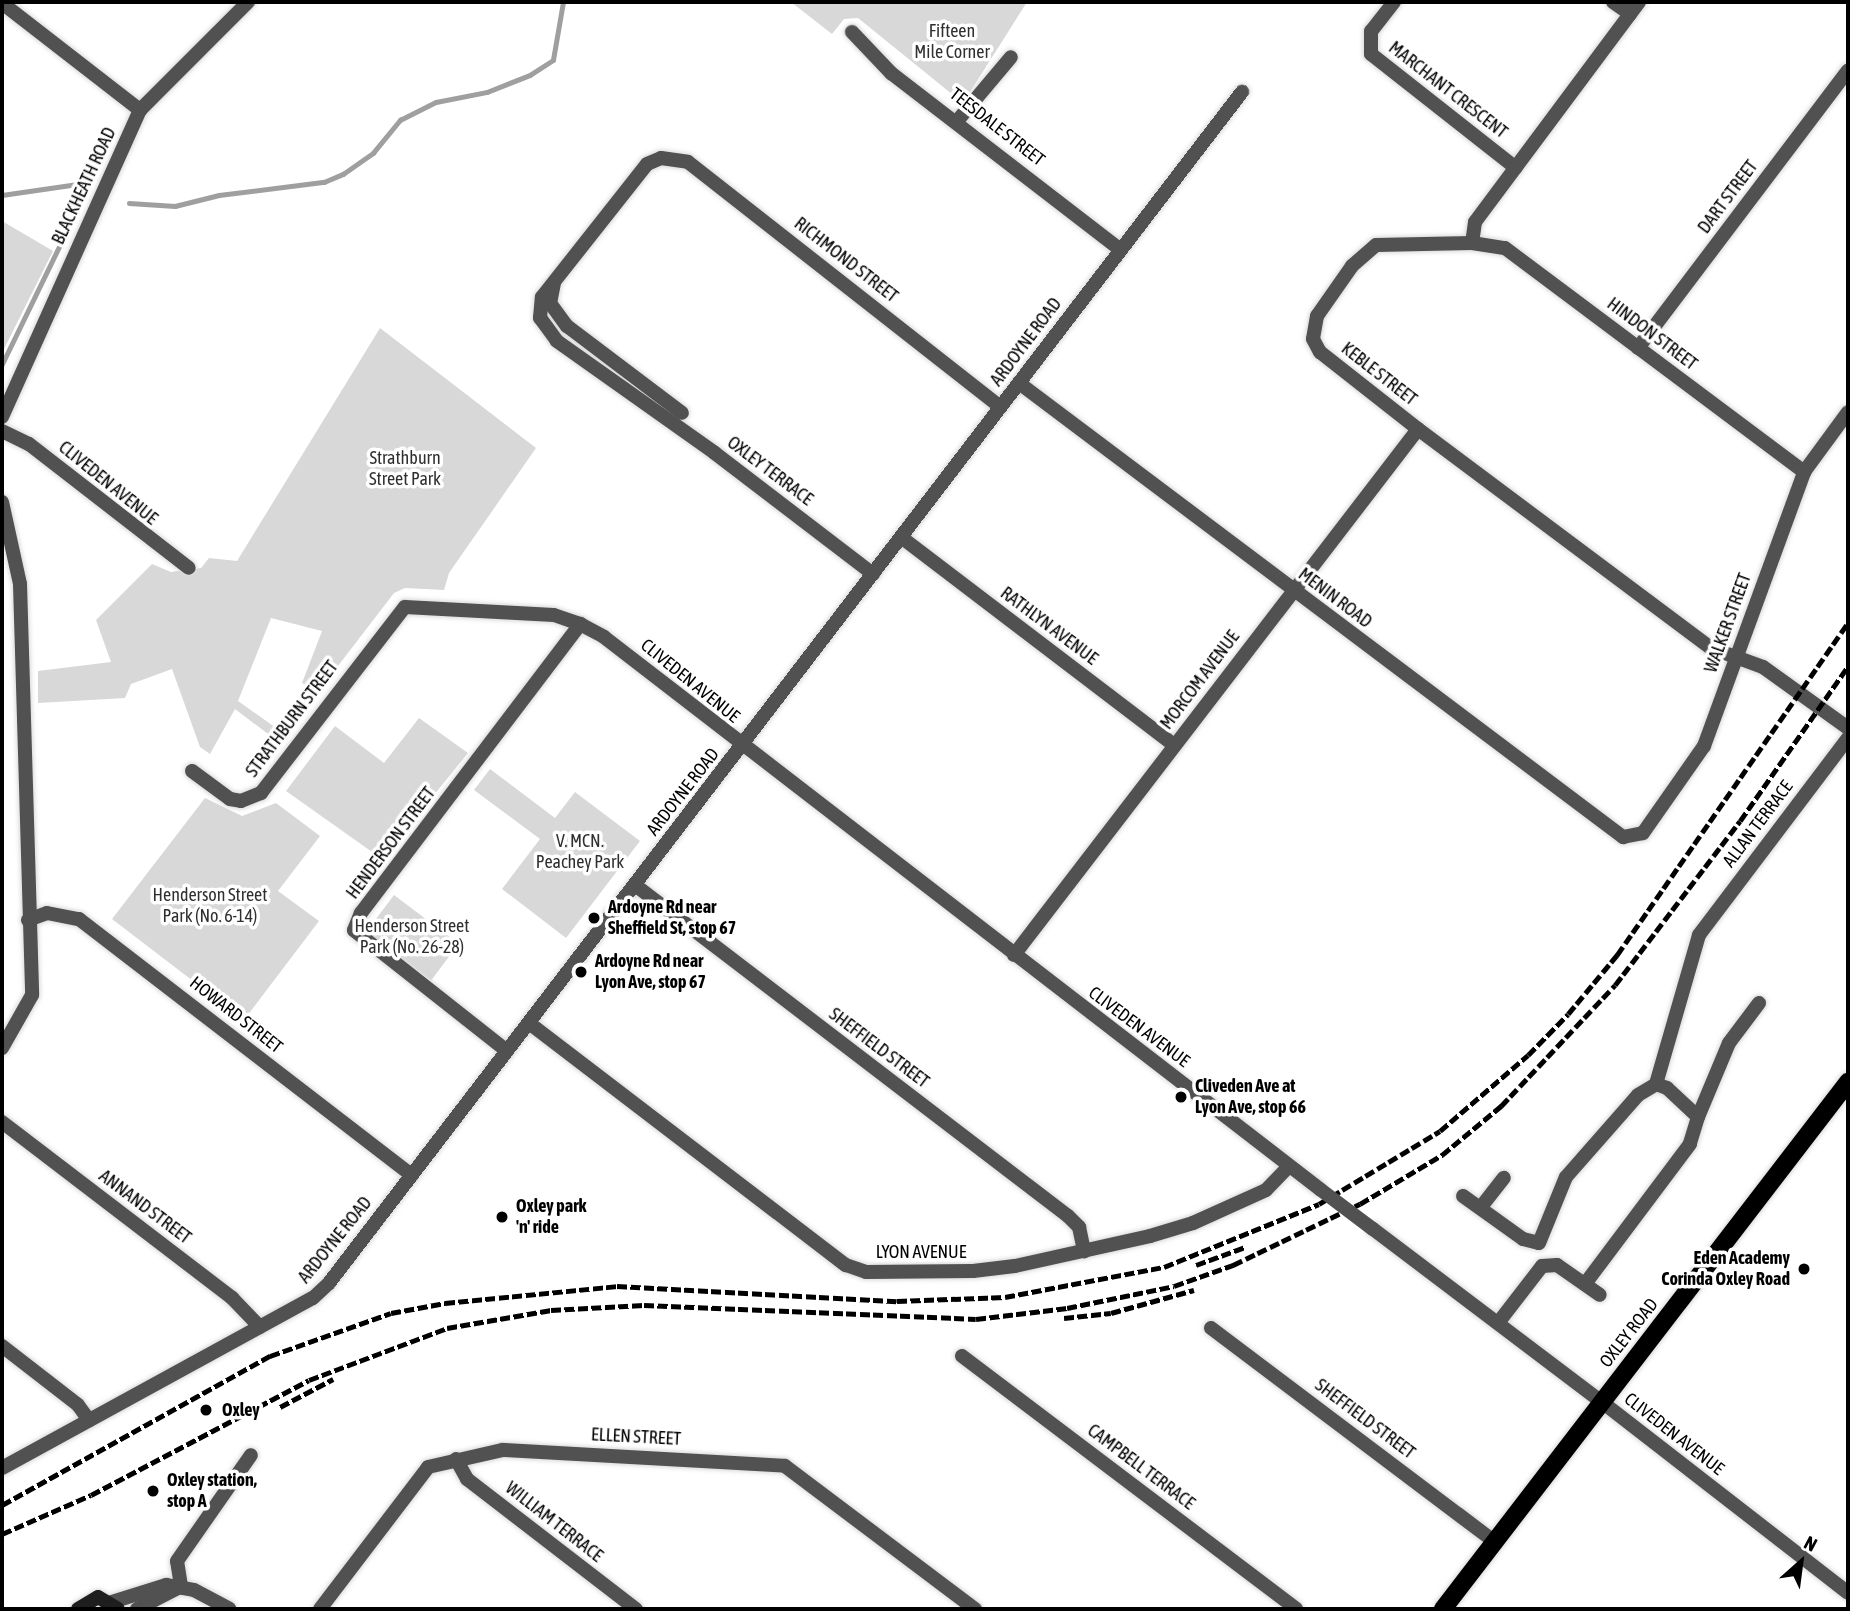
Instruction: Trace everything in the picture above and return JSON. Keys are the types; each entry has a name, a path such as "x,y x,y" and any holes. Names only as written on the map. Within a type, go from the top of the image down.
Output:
{"main road":[{"name":"OXLEY ROAD","path":"1443,1609 1848,1082"},
{"path":"77,1609 98,1597 115,1606"}],"street":[{"name":"BLACKHEATH ROAD","path":"2,417 140,110 248,2"},
{"name":"MARCHANT CRESCENT","path":"1394,2 1371,32 1371,54 1516,168"},
{"path":"1614,2 1630,14"},
{"path":"1472,243 1475,222 1639,2"},
{"path":"2,3 140,110"},
{"name":"TEESDALE STREET","path":"852,32 891,72 958,120 1121,250"},
{"path":"958,120 1011,57"},
{"name":"DART STREET","path":"1638,348 1848,70"},
{"name":"ARDOYNE ROAD","path":"2,1468 313,1298 329,1283 1242,92"},
{"name":"OXLEY TERRACE","path":"661,158 647,164 555,282 538,308 548,333 640,404 715,453 873,574"},
{"name":"RICHMOND STREET","path":"661,158 688,162 1001,407"},
{"name":"HINDON STREET","path":"1472,243 1505,248 1804,472"},
{"name":"KEBLE STREET","path":"1472,243 1376,245 1352,267 1312,329 1320,352 1418,429 1711,648 1736,658"},
{"path":"555,282 550,303 554,313 651,392 682,413"},
{"name":"MENIN ROAD","path":"1019,383 1609,829 1631,837"},
{"path":"640,404 651,392"},
{"name":"WALKER STREET","path":"1631,837 1643,833 1689,773 1736,658 1804,472 1848,412"},
{"name":"MORCOM AVENUE","path":"1014,955 1418,429"},
{"name":"CLIVEDEN AVENUE","path":"2,431 29,444 189,568"},
{"path":"2,502 20,584 32,995 2,1048"},
{"name":"RATHLYN AVENUE","path":"901,537 1174,745"},
{"name":"CLIVEDEN AVENUE","path":"405,607 554,615 580,624 604,637 742,747 1602,1402 1848,1593"},
{"name":"STRATHBURN STREET","path":"192,771 230,799 241,802 261,793 405,607"},
{"name":"HENDERSON STREET","path":"507,1051 354,930 361,913 580,624"},
{"path":"1736,658 1763,667 1848,728"},
{"name":"ALLAN TERRACE","path":"1656,1084 1699,935 1848,738"},
{"name":"SHEFFIELD STREET","path":"635,885 1068,1216 1079,1227 1084,1251"},
{"name":"HOWARD STREET","path":"28,920 47,913 79,919 412,1175"},
{"path":"1585,1284 1681,1158 1695,1134 1698,1117 1729,1042 1759,1003"},
{"name":"LYON AVENUE","path":"529,1023 846,1265 866,1272 973,1271 1084,1251 1193,1223 1266,1190 1289,1166"},
{"path":"1498,1323 1542,1266 1539,1243 1566,1177 1638,1095 1656,1084 1691,1106 1698,1117"},
{"name":"ANNAND STREET","path":"2,1122 232,1298 260,1327"},
{"path":"1480,1207 1504,1178"},
{"path":"1463,1196 1524,1239 1539,1243"},
{"path":"1542,1266 1557,1265 1600,1295"},
{"name":"SHEFFIELD STREET","path":"1211,1328 1495,1542"},
{"path":"2,1346 78,1405 89,1420"},
{"name":"CAMPBELL TERRACE","path":"962,1356 1296,1609"},
{"name":"ELLEN STREET","path":"320,1609 421,1474 456,1459 503,1451 772,1462 797,1472 975,1609"},
{"path":"181,1586 177,1561 251,1455"},
{"name":"WILLIAM TERRACE","path":"456,1459 467,1479 636,1609"},
{"path":"115,1606 153,1586 181,1586 210,1596 229,1609"},
{"path":"138,1609 181,1586"}],"green space":[{"name":"Fifteen Mile Corner","path":"791,2 1027,2 963,103 858,18 844,19 832,34"},
{"path":"2,221 53,251 2,353"},
{"name":"Strathburn Street Park","path":"380,328 536,448 449,573 444,590 405,588 394,593 318,692 302,683 322,631 271,618 238,701 286,735 277,746 276,740 235,709 210,754 200,747 172,669 131,684 125,698 38,703 38,671 111,662 96,620 152,564 171,572 201,568 209,558 237,561"},
{"path":"419,718 468,753 382,859 286,791 335,726 384,763"},
{"name":"V. MCN. Peachey Park","path":"490,769 555,818 575,792 640,841 566,938 502,889 540,839 474,790"},
{"name":"Henderson Street Park (No. 6-14)","path":"205,798 242,816 276,803 320,836 278,891 319,921 244,1020 112,919"},
{"name":"Henderson Street Park (No. 26-28)","path":"394,895 459,944 431,980 366,932"}],"waterway":[{"path":"129,203 175,206 219,195 324,182 343,174 373,153 400,120 436,102 487,92 530,75 553,60 563,2"},
{"path":"2,195 91,182 2,365"}],"railway":[{"path":"2,1505 270,1356 391,1313 445,1303 617,1286 897,1301 1005,1297 1164,1267 1319,1204 1440,1131 1528,1055 1568,1014 1617,955 1848,623"},
{"path":"2,1534 91,1495 309,1380 447,1328 551,1310 644,1305 976,1319 1067,1308 1174,1286 1233,1265 1360,1204 1442,1155 1501,1106 1615,985 1740,821 1848,666"},
{"path":"1196,1265 1245,1247"},
{"path":"1064,1318 1111,1313 1194,1290"},
{"path":"280,1407 333,1379"}],"place":[{"name":"Ardoyne Rd near Sheffield St, stop 67","path":"594,918"},
{"name":"Ardoyne Rd near Lyon Ave, stop 67","path":"581,972"},
{"name":"Cliveden Ave at Lyon Ave, stop 66","path":"1181,1097"},
{"name":"Oxley park 'n' ride","path":"502,1217"},
{"name":"Eden Academy Corinda Oxley Road","path":"1804,1269"},
{"name":"Oxley","path":"206,1410"},
{"name":"Oxley station, stop A","path":"153,1491"}]}
